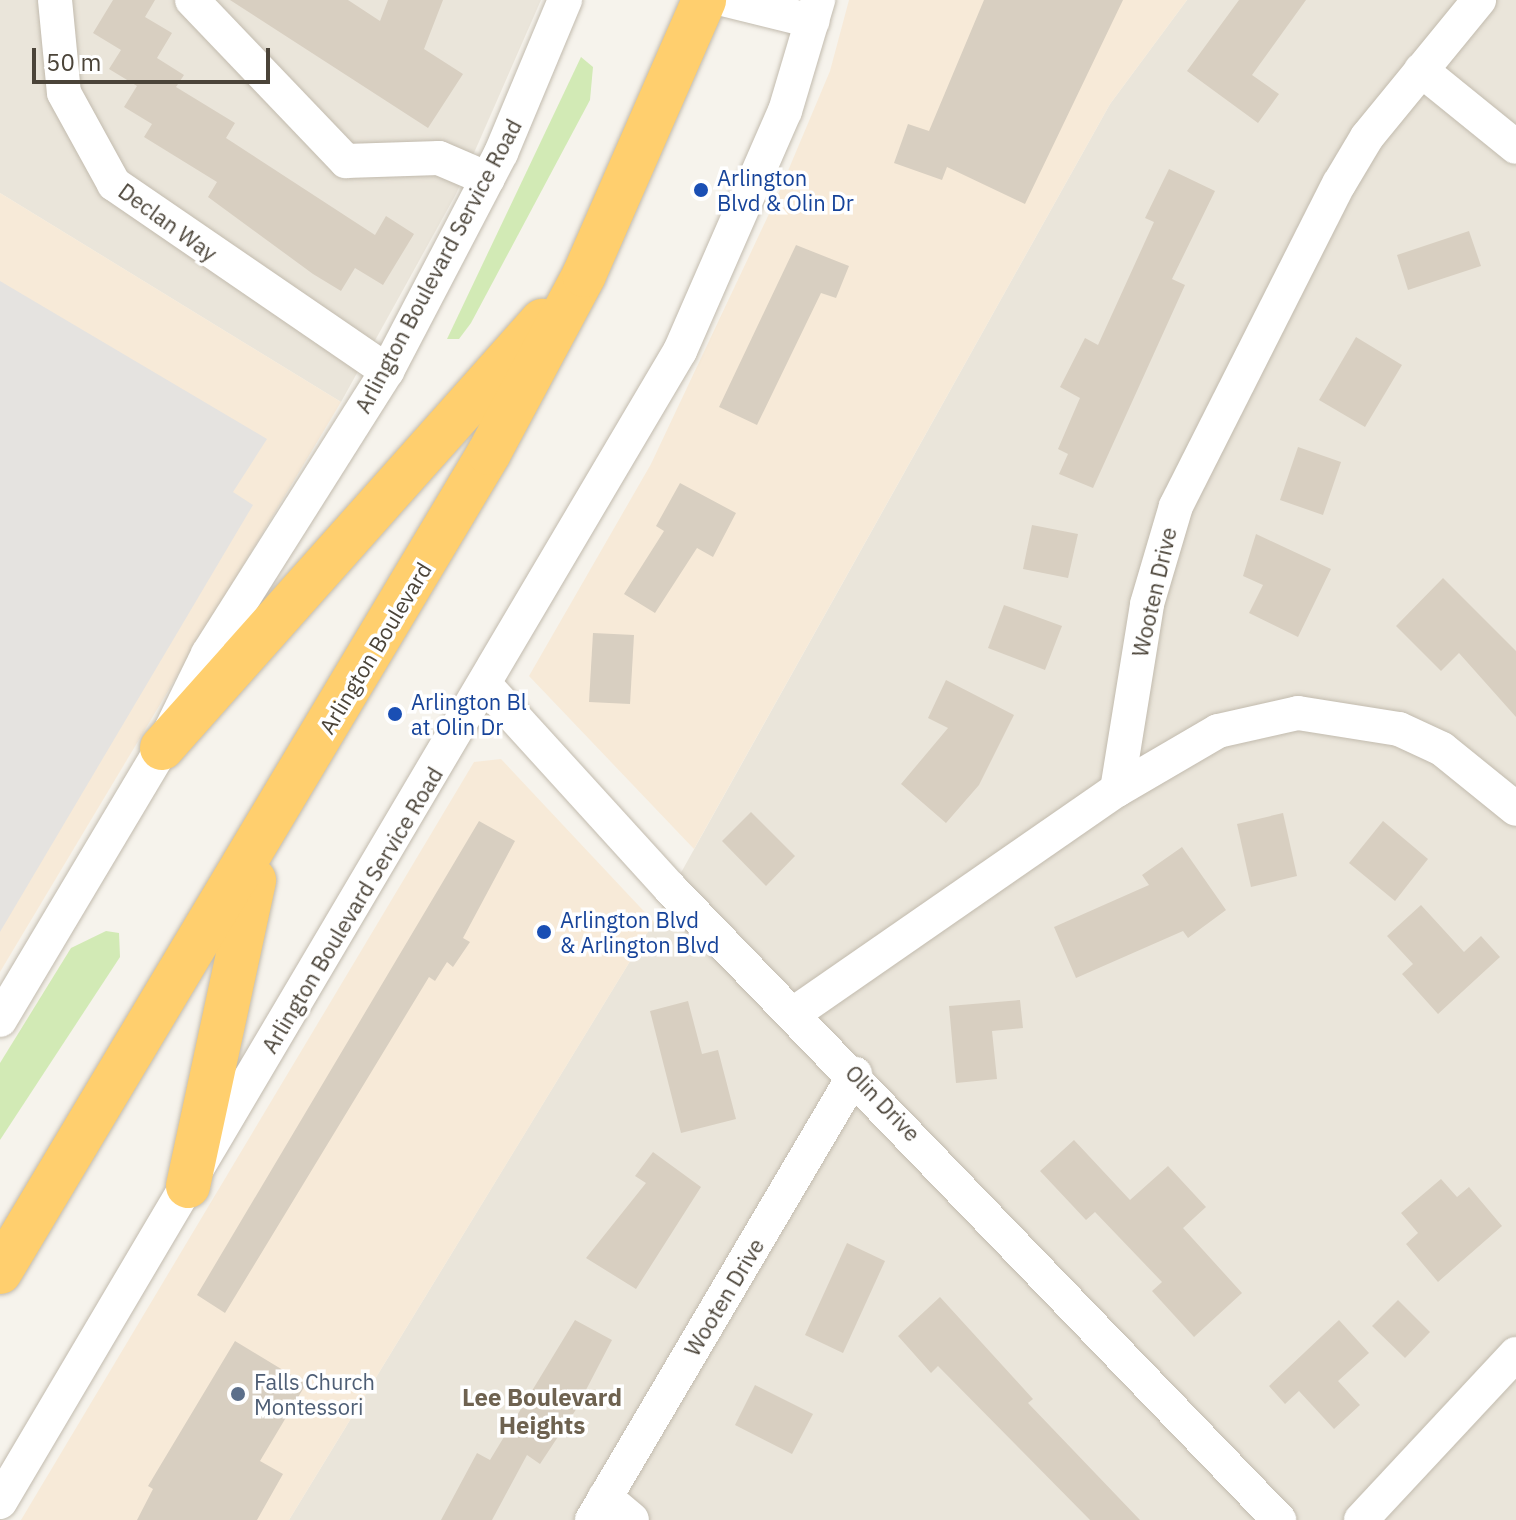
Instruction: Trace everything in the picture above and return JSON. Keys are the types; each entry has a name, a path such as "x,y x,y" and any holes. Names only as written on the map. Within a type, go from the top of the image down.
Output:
{"highway":[{"name":"Arlington Boulevard","path":"0,1272 267,830 489,453 584,275 704,0"},
{"path":"162,748 584,275"},
{"path":"188,1186 222,1000 267,830"}],"street":[{"name":"Declan Way","path":"55,0 64,93 114,184 387,371"},
{"path":"192,0 346,161 439,158 488,179"},
{"name":"Arlington Boulevard Service Road","path":"0,1020 162,748 208,654 387,371 488,179 565,0"},
{"path":"727,0 815,10"},
{"name":"Wooten Drive","path":"1117,790 1147,604 1176,506 1339,184 1421,70 1479,0"},
{"name":"Arlington Boulevard Service Road","path":"0,1502 487,687 680,351 752,196 815,10"},
{"path":"1421,70 1516,147"},
{"name":"Olin Drive","path":"487,687 670,888 796,1012 1279,1520"},
{"path":"796,1012 1117,790 1218,731 1298,713 1399,729 1442,749 1516,809"},
{"name":"Wooten Drive","path":"599,1509 855,1074"},
{"path":"1361,1520 1516,1354"},
{"path":"599,1509 632,1520"}],"shaded area":[{"path":"0,0 541,0 456,194 341,402 0,193"},
{"path":"849,0 1187,0 1110,104 694,849 529,676 651,464 777,197 830,71"},
{"path":"1187,0 1516,0 1516,1520 289,1520 649,930 1110,104"},
{"path":"0,193 341,402 0,972"},
{"path":"0,281 267,439 233,492 253,505 0,932"},
{"path":"501,759 654,922 289,1520 21,1520 474,762"}],"green space":[{"path":"581,57 593,67 590,100 471,323 459,339 447,339"},
{"path":"106,931 119,933 120,957 0,1140 0,1063 71,948"}],"building":[{"path":"113,0 155,0 145,17 172,33 157,58 184,75 176,87 235,123 226,138 375,235 386,216 414,234 383,285 355,268 341,291 313,274 208,197 217,182 144,137 152,124 124,107 137,86 109,69 121,50 93,33"},
{"path":"230,0 348,0 380,21 388,0 443,0 424,49 463,74 428,128"},
{"path":"984,0 1123,0 1025,204 947,167 942,180 894,163 908,124 929,131"},
{"path":"1239,0 1306,0 1252,75 1279,94 1258,123 1187,71"},
{"path":"1169,169 1215,191 1172,279 1185,285 1093,488 1059,474 1068,454 1058,449 1080,398 1060,387 1085,338 1098,345 1154,222 1145,218"},
{"path":"1469,231 1481,266 1408,290 1397,255"},
{"path":"796,245 849,266 836,298 821,293 757,425 719,407"},
{"path":"1356,337 1402,365 1365,427 1319,400"},
{"path":"1298,447 1341,462 1323,515 1280,500"},
{"path":"680,483 736,513 713,557 697,548 655,613 624,594 664,531 656,526"},
{"path":"1032,525 1078,534 1068,578 1023,569"},
{"path":"1256,534 1331,569 1298,637 1249,613 1263,585 1243,576"},
{"path":"1443,578 1516,651 1516,717 1459,653 1441,671 1396,626"},
{"path":"1004,605 1062,626 1045,670 988,648"},
{"path":"593,633 634,635 630,704 589,702"},
{"path":"946,680 1014,715 979,785 946,823 901,784 948,728 928,718"},
{"path":"751,812 795,856 766,886 722,841"},
{"path":"1283,813 1297,876 1251,887 1237,824"},
{"path":"479,821 515,841 463,938 470,942 453,967 447,962 435,981 429,977 225,1313 197,1295"},
{"path":"1383,821 1428,859 1395,901 1349,863"},
{"path":"1182,847 1226,910 1188,938 1183,931 1076,978 1054,927 1149,885 1142,875"},
{"path":"1421,905 1464,952 1481,936 1500,957 1438,1014 1402,974 1413,964 1387,936"},
{"path":"1020,1000 1023,1028 992,1031 997,1079 956,1083 949,1006"},
{"path":"688,1001 702,1054 718,1050 736,1119 681,1133 650,1011"},
{"path":"1074,1140 1130,1200 1168,1166 1206,1207 1183,1228 1242,1293 1194,1337 1152,1291 1162,1282 1095,1212 1086,1220 1040,1171"},
{"path":"653,1152 701,1187 636,1289 586,1258 646,1183 635,1176"},
{"path":"1441,1179 1457,1197 1469,1187 1502,1226 1438,1282 1406,1244 1418,1233 1401,1213"},
{"path":"847,1243 885,1261 843,1353 805,1335"},
{"path":"940,1297 1033,1399 1028,1403 1140,1520 1090,1520 938,1366 931,1373 898,1336"},
{"path":"1398,1300 1430,1332 1405,1358 1372,1326"},
{"path":"575,1320 612,1340 575,1411 540,1464 527,1455 492,1520 441,1520 477,1453 490,1460"},
{"path":"1339,1320 1369,1353 1338,1381 1360,1405 1334,1429 1299,1391 1285,1404 1269,1386"},
{"path":"235,1341 306,1384 260,1461 283,1474 257,1520 137,1520 153,1489 148,1486"},
{"path":"755,1385 813,1414 792,1454 735,1425"}],"place":[{"name":"Arlington Blvd & Olin Dr","path":"701,190"},
{"name":"Arlington Bl at Olin Dr","path":"395,714"},
{"name":"Arlington Blvd & Arlington Blvd","path":"544,932"},
{"name":"Falls Church Montessori","path":"238,1394"}],"district":[{"name":"Lee Boulevard Heights","path":"542,1412"}]}
